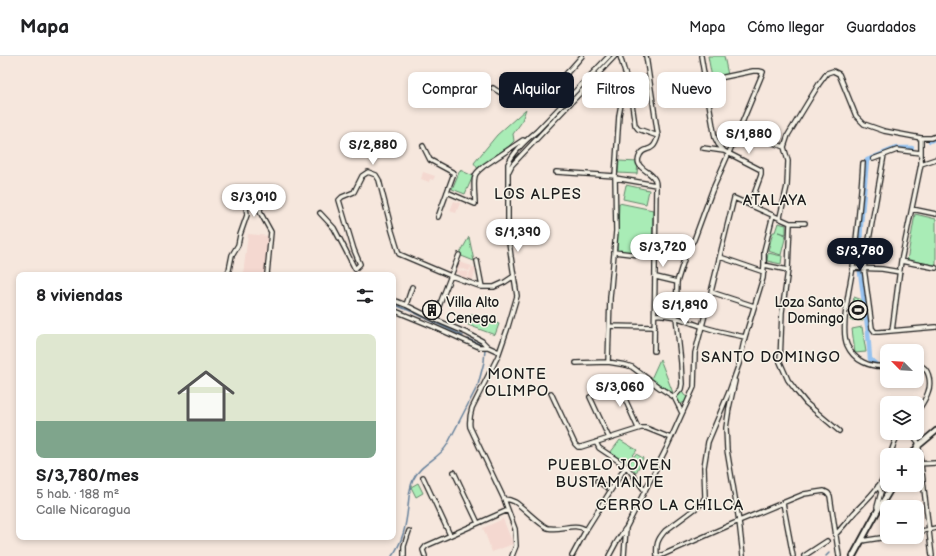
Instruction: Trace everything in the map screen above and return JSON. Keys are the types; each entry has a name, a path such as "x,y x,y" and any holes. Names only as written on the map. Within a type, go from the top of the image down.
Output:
{"street":[{"path":"493,88 504,95 510,95 547,86 562,78 582,56"},
{"path":"512,556 516,546 515,529 504,500 470,427 469,421 472,408 498,356 517,296 508,234 508,164 525,141 609,56"},
{"path":"508,172 512,165 615,56"},
{"path":"620,56 624,72"},
{"path":"646,56 658,136 655,145 641,153 638,159 640,166 655,179 656,185 654,351"},
{"path":"701,56 704,72"},
{"path":"674,397 681,389 682,384 676,318 677,282 688,247 694,240 712,191 763,72 753,71 726,77"},
{"path":"780,218 787,186 788,161 784,147 788,135 827,73 833,71 839,74 856,116 864,124 884,131 921,138 931,138 936,136"},
{"path":"608,362 610,298 616,231 616,177 620,108"},
{"path":"633,108 635,125 638,128 658,136"},
{"path":"710,108 715,138 724,151"},
{"path":"739,130 784,147"},
{"path":"892,331 901,261 921,164 921,138"},
{"path":"447,192 476,204 474,183 475,176 479,170 523,140 525,141"},
{"path":"423,146 430,160 454,173 438,217"},
{"path":"703,148 724,151 758,168 762,172 751,206"},
{"path":"873,159 897,150 921,153"},
{"path":"884,155 864,268 872,328 875,332 879,332 936,327"},
{"path":"921,164 936,159"},
{"path":"863,163 861,199 844,329 846,344 851,353 864,363 873,366 880,366"},
{"path":"320,213 334,228 355,269 360,264 354,250 339,200 342,197 354,192 362,176 368,172 376,175 379,180 399,254 451,276 482,287 494,287 514,276"},
{"path":"556,172 616,177 656,185"},
{"path":"228,272 232,255 238,245 247,215 246,195 251,195 254,200 261,204 260,212 271,232 267,272"},
{"path":"609,556 645,492 694,387 695,353 734,198 790,222 806,223"},
{"path":"912,209 936,214"},
{"path":"743,556 739,521 727,450 726,428 744,338 763,278 764,251 773,215"},
{"path":"790,222 788,270 782,312 780,362 788,380 806,403 839,431"},
{"path":"614,252 656,257"},
{"path":"434,319 459,255"},
{"path":"720,257 764,272"},
{"path":"477,261 482,287"},
{"path":"901,261 936,268"},
{"path":"764,265 788,270"},
{"path":"853,268 882,269 900,272"},
{"path":"656,277 677,282"},
{"path":"406,305 412,287"},
{"path":"711,292 754,306"},
{"path":"396,301 468,333 482,341 487,348"},
{"path":"396,311 481,347 499,352"},
{"path":"655,315 660,314 676,318 744,338"},
{"path":"609,326 655,327"},
{"path":"576,363 608,362 632,367 674,397 682,413"},
{"path":"738,364 729,392 708,442 704,467 706,498 700,505 664,531 660,536 656,547 658,556 783,502 804,494 824,491 828,492 830,496 839,556"},
{"path":"924,368 929,378 929,390 924,402"},
{"path":"617,381 638,428"},
{"path":"551,393 575,444 578,447 581,448 638,428 646,428 671,438"},
{"path":"590,397 609,438"},
{"path":"916,440 918,446 936,430"},
{"path":"596,442 599,448 626,466 645,492"},
{"path":"924,464 936,463"},
{"path":"572,556 586,530 626,466"},
{"path":"454,472 478,523"},
{"path":"423,477 450,536"},
{"path":"597,482 611,490"},
{"path":"835,535 873,493 880,482"},
{"path":"878,486 881,492 877,507 878,510"},
{"path":"853,556 889,492"},
{"path":"923,492 932,556"},
{"path":"504,500 515,502 545,527 552,528 579,526 586,530"},
{"path":"783,502 793,556"},
{"path":"425,556 423,550 424,547 508,510"},
{"path":"624,556 626,528"},
{"path":"924,530 936,528"},
{"path":"404,556 404,546 409,530"},
{"path":"861,541 880,538"},
{"path":"804,556 827,541"}],"shaded area":[{"path":"423,172 435,176 433,180 430,179 429,182 421,179"},
{"path":"454,201 460,203 456,213 450,211"},
{"path":"248,234 269,236 265,272 243,272"},
{"path":"459,262 472,266 469,271 462,270 460,268 458,270 469,272 466,279 460,276 460,274 455,273"},
{"path":"472,267 477,268 472,281 467,279"},
{"path":"503,519 513,544 492,552 483,528"}],"green space":[{"path":"708,56 724,56 728,75 726,75 726,72 711,72"},
{"path":"526,109 521,123 513,134 514,141 478,169 474,163 497,135"},
{"path":"619,161 638,162 637,174 618,173"},
{"path":"460,170 473,176 465,194 452,189"},
{"path":"626,185 649,190 646,204 623,199"},
{"path":"619,203 653,210 652,254 617,251"},
{"path":"915,214 936,219 936,265 907,261"},
{"path":"778,223 786,225 786,234 778,232 786,235 781,255 768,251 773,232 775,232"},
{"path":"469,237 474,261 459,255"},
{"path":"768,253 782,256 781,264 767,261"},
{"name":"Loza Santo Domingo","path":"854,297 865,301 863,321 850,320"},
{"path":"472,314 499,324 495,335 468,325"},
{"path":"862,327 866,352 855,353 852,329"},
{"path":"660,359 673,393 651,379"},
{"path":"682,391 687,397 685,402 680,404 677,397"},
{"path":"620,440 637,450 627,463 610,453"},
{"path":"636,454 643,458 636,473 628,464"},
{"path":"418,483 423,493 416,497 411,487"}],"waterway":[{"path":"930,141 936,138"},
{"path":"859,264 867,160 896,148 912,148"},
{"path":"860,272 870,359 878,366"},
{"path":"396,305 463,336"},
{"path":"468,339 481,345"},
{"path":"392,556 399,545 403,533 413,480 416,474 444,450 447,445 478,385 484,362 485,349"},
{"path":"826,556 829,553"}],"place":[{"name":"Villa Alto Cenega","path":"432,310"},
{"name":"Loza Santo Domingo","path":"858,310"}],"district":[{"name":"LOS ALPES","path":"538,194"},
{"name":"ATALAYA","path":"775,200"},
{"name":"SANTO DOMINGO","path":"771,357"},
{"name":"MONTE OLIMPO","path":"517,382"},
{"name":"PUEBLO JOVEN BUSTAMANTE","path":"610,474"},
{"name":"CERRO LA CHILCA","path":"670,505"}]}
